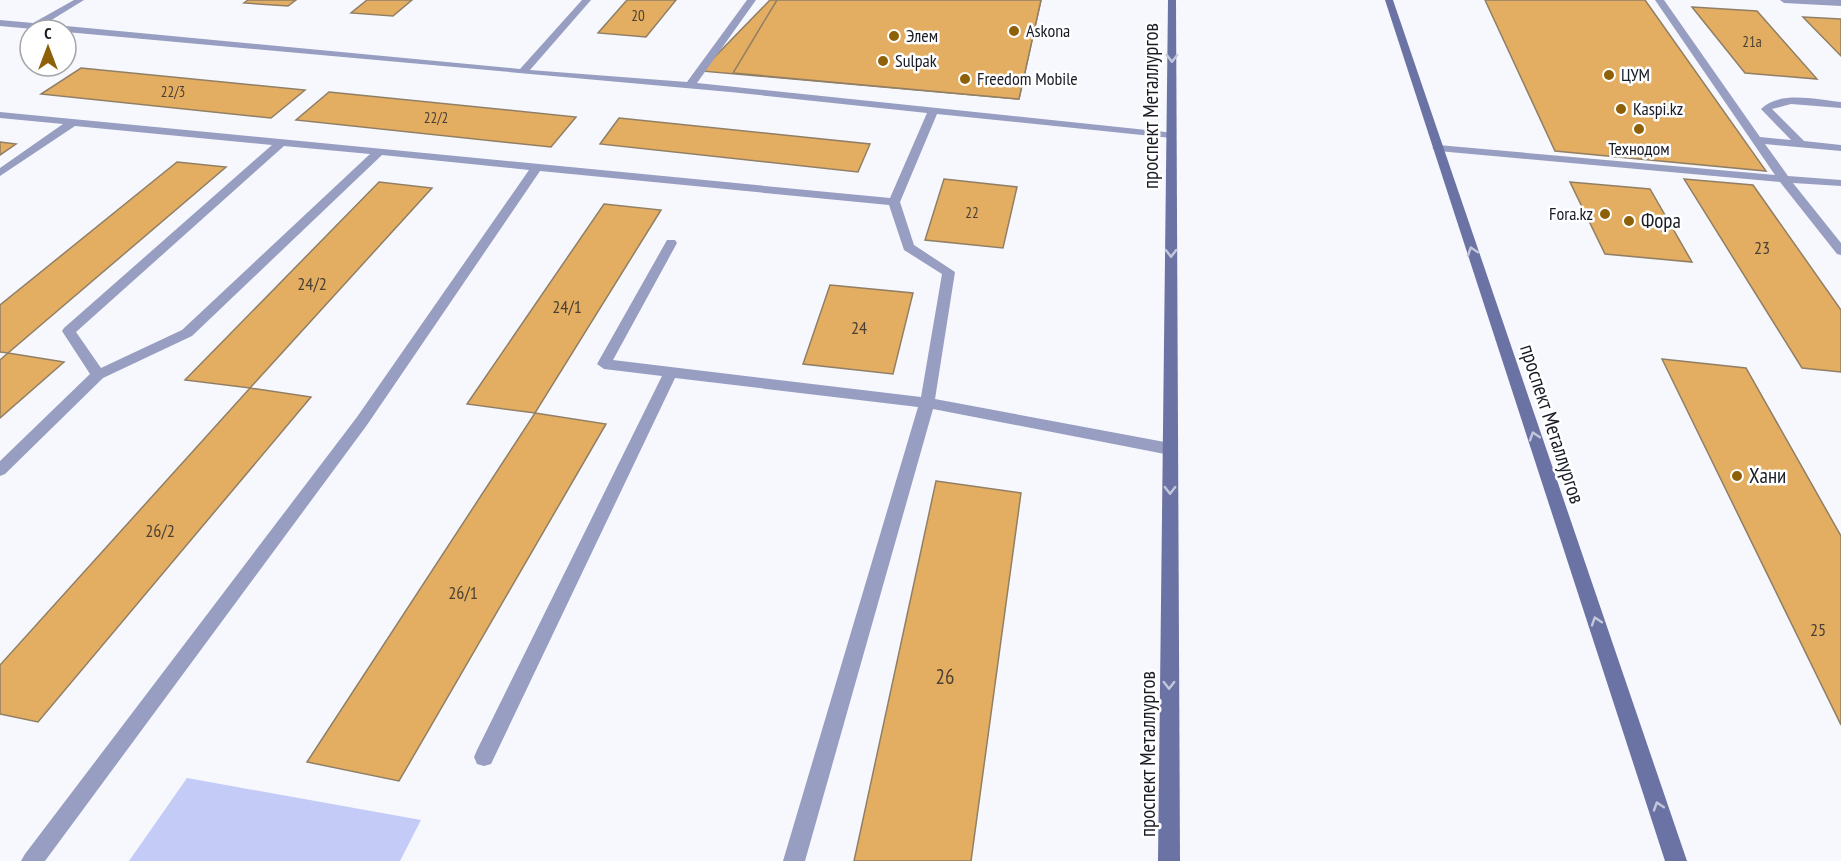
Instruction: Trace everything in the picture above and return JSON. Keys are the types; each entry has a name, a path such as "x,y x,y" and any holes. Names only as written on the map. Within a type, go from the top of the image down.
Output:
{"main road":[{"name":"проспект Металлургов","path":"1169,861 1172,0"},
{"name":"проспект Металлургов","path":"1389,0 1676,861"}],"street":[{"path":"49,18 80,0"},
{"path":"523,72 587,0"},
{"path":"690,86 752,0"},
{"path":"1659,0 1784,179 1841,251"},
{"path":"1784,0 1841,3"},
{"path":"0,23 18,25"},
{"path":"78,30 690,86 1171,135"},
{"path":"1801,144 1766,109 1771,104 1791,101 1841,105"},
{"path":"794,861 927,403 949,272 908,247 894,202 933,110"},
{"path":"0,114 894,202"},
{"path":"0,173 72,122"},
{"path":"1756,140 1841,148"},
{"path":"98,375 69,330 282,142"},
{"path":"1438,148 1841,183"},
{"path":"0,470 98,375 188,333 379,152"},
{"path":"32,861 362,421 537,167"},
{"path":"670,243 604,364 927,403 1170,449"},
{"path":"484,757 671,372"}],"shaded area":[{"path":"187,778 421,820 400,861 129,861"}],"building":[{"path":"248,0 296,0 288,6 244,3"},
{"path":"367,0 412,0 393,16 351,13"},
{"path":"627,0 676,0 646,37 598,33"},
{"name":"Элем","path":"770,0 1041,0 1019,99 701,71"},
{"name":"Элем","path":"777,0 1041,0 1019,99 733,73"},
{"name":"ЦУМ","path":"1485,0 1645,0 1766,171 1555,151"},
{"path":"1692,7 1757,11 1817,79 1745,73"},
{"path":"1803,17 1841,19 1841,56"},
{"path":"81,68 305,90 271,118 41,94 66,78 78,78 78,70"},
{"path":"329,92 576,117 551,147 296,120"},
{"path":"619,118 870,144 858,172 600,144"},
{"path":"0,142 16,144 0,155"},
{"path":"177,162 226,167 8,353 0,352 0,305"},
{"path":"944,179 1017,187 1003,248 925,240"},
{"path":"1684,179 1753,185 1841,310 1841,372 1802,368"},
{"path":"379,182 432,188 250,388 185,380"},
{"name":"Фора","path":"1570,182 1650,189 1692,262 1605,254"},
{"path":"604,204 661,210 535,413 467,404"},
{"path":"830,285 913,293 893,374 803,364"},
{"path":"8,353 64,362 0,418 0,360"},
{"path":"1662,359 1746,368 1841,536 1841,725"},
{"path":"250,388 311,397 38,722 0,714 0,665"},
{"path":"535,413 606,424 399,781 307,762"},
{"path":"936,481 1021,493 971,861 854,861"}],"place":[{"name":"Askona","path":"1014,31"},
{"name":"Элем","path":"894,36"},
{"name":"Sulpak","path":"883,61"},
{"name":"ЦУМ","path":"1609,75"},
{"name":"Freedom Mobile","path":"965,79"},
{"name":"Kaspi.kz","path":"1621,109"},
{"name":"Технодом","path":"1639,129"},
{"name":"Fora.kz","path":"1605,214"},
{"name":"Фора","path":"1629,221"},
{"name":"Хани","path":"1737,476"}]}
